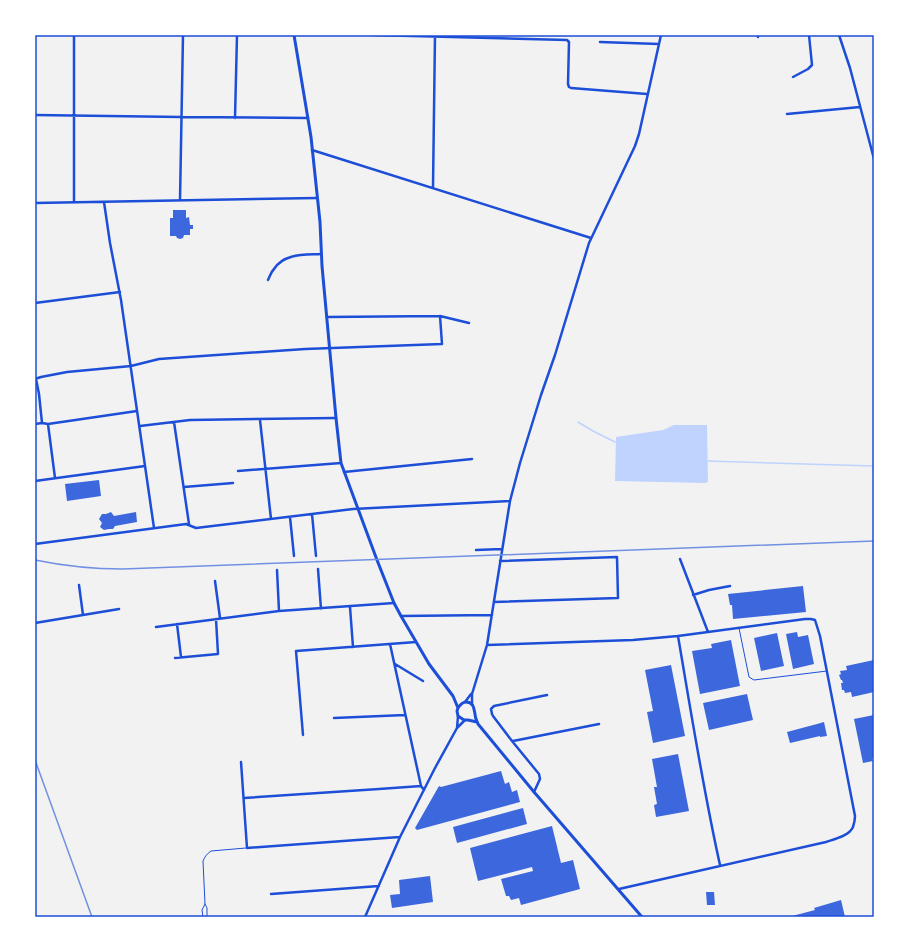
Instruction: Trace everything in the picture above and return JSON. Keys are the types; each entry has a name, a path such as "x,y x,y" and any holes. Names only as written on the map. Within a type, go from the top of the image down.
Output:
{"street":[{"path":"74,35 74,202"},
{"path":"180,200 183,35"},
{"path":"235,118 237,35"},
{"path":"294,35 308,118 320,222 321,254 341,464 394,603 429,664 453,696 458,708 457,728 400,838 365,917"},
{"path":"372,35 567,40 569,42 569,87 647,94"},
{"path":"532,35 532,40"},
{"path":"642,917 534,792 477,722 471,699 487,645 510,501 520,463 589,243 635,146 639,134 661,35"},
{"path":"793,77 808,69 812,65 809,35"},
{"path":"839,35 850,68 874,159"},
{"path":"433,187 435,36"},
{"path":"600,42 659,44"},
{"path":"787,114 860,107"},
{"path":"35,115 308,118"},
{"path":"312,150 591,238"},
{"path":"35,203 317,198"},
{"path":"104,202 120,292 154,528"},
{"path":"268,280 274,268 287,258 321,254"},
{"path":"35,304 120,292"},
{"path":"327,317 440,316 469,323"},
{"path":"42,423 39,394 35,379 41,377 67,372 131,366 159,359 305,349 442,344 440,316"},
{"path":"35,424 48,424 137,411"},
{"path":"140,426 190,420 336,418"},
{"path":"260,420 271,519"},
{"path":"174,422 189,524"},
{"path":"48,424 55,478"},
{"path":"344,472 472,459"},
{"path":"238,471 341,464"},
{"path":"35,481 145,466"},
{"path":"184,487 233,483"},
{"path":"35,544 186,524 196,528 358,508 510,501"},
{"path":"312,514 316,556"},
{"path":"290,516 294,556"},
{"path":"476,550 502,549"},
{"path":"494,602 618,598 617,557 500,561"},
{"path":"680,559 708,632"},
{"path":"318,569 321,609"},
{"path":"277,570 279,611"},
{"path":"215,581 220,618"},
{"path":"79,585 83,615"},
{"path":"693,595 730,586"},
{"path":"156,626 279,611 394,603"},
{"path":"350,607 353,647"},
{"path":"35,623 119,609"},
{"path":"401,616 492,615"},
{"path":"175,658 218,654 216,619"},
{"path":"487,645 633,640 678,636 805,619 815,620 820,636 855,816 853,827 848,833 826,842 619,890"},
{"path":"177,624 181,657"},
{"path":"678,636 697,747 720,866"},
{"path":"303,735 296,651 416,642"},
{"path":"390,644 420,786 424,790"},
{"path":"394,664 423,681"},
{"path":"458,708 459,705 464,703 472,694"},
{"path":"534,792 540,779 539,774 492,714 491,709 494,706 547,695"},
{"path":"453,696 464,703 469,703 472,705"},
{"path":"457,728 474,714"},
{"path":"334,718 405,715"},
{"path":"458,716 462,719 477,722"},
{"path":"512,741 599,724"},
{"path":"241,762 247,848 400,838"},
{"path":"244,798 420,786"},
{"path":"271,894 379,886"}],"lane":[{"path":"739,628 749,677 754,680 827,671"},
{"path":"207,917 203,861 207,853 211,851 247,848"},
{"path":"203,917 202,910 205,904"}],"water":[{"path":"674,425 707,425 708,482 615,481 616,437 663,430"}],"building":[{"path":"173,210 186,210 186,218 189,217 190,225 193,225 193,229 190,229 190,235 184,235 183,238 180,239 176,236 170,236 170,218 173,218"},
{"path":"99,480 101,496 67,501 65,484"},
{"path":"111,512 114,516 136,512 137,522 115,526 113,529 104,530 100,527 102,523 99,519 102,514"},
{"path":"803,586 806,612 733,619 732,605 730,605 728,594"},
{"path":"797,632 798,637 808,635 814,664 793,669 786,634"},
{"path":"777,633 784,666 761,671 754,638"},
{"path":"731,640 740,686 700,694 692,651 712,648 711,644"},
{"path":"874,660 874,692 852,697 851,692 845,693 844,690 842,690 841,683 843,683 839,675 841,674 840,671 847,670 846,666"},
{"path":"671,665 685,736 653,743 647,712 653,711 645,670"},
{"path":"747,694 753,720 709,730 703,703"},
{"path":"874,715 874,758 872,758 873,761 863,763 854,719"},
{"path":"824,722 827,736 820,736 790,743 787,732"},
{"path":"678,754 689,811 656,817 654,805 657,804 654,787 657,787 652,759"},
{"path":"501,771 505,784 509,782 512,792 517,790 520,802 417,830 415,828 439,786 441,787"},
{"path":"523,808 527,824 457,843 453,827"},
{"path":"552,826 561,863 573,860 580,889 521,905 519,898 511,900 509,896 506,896 501,879 533,871 532,867 478,881 470,848"},
{"path":"430,876 433,902 392,908 390,895 400,894 399,880"},
{"path":"706,892 714,892 715,905 707,905"},
{"path":"841,900 845,917 791,917 815,910 814,908"}],"waterway":[{"path":"578,422 615,442"},
{"path":"708,461 874,466"}],"railway":[{"path":"35,560 79,567 123,569 874,541"},
{"path":"35,760 92,917"}]}
